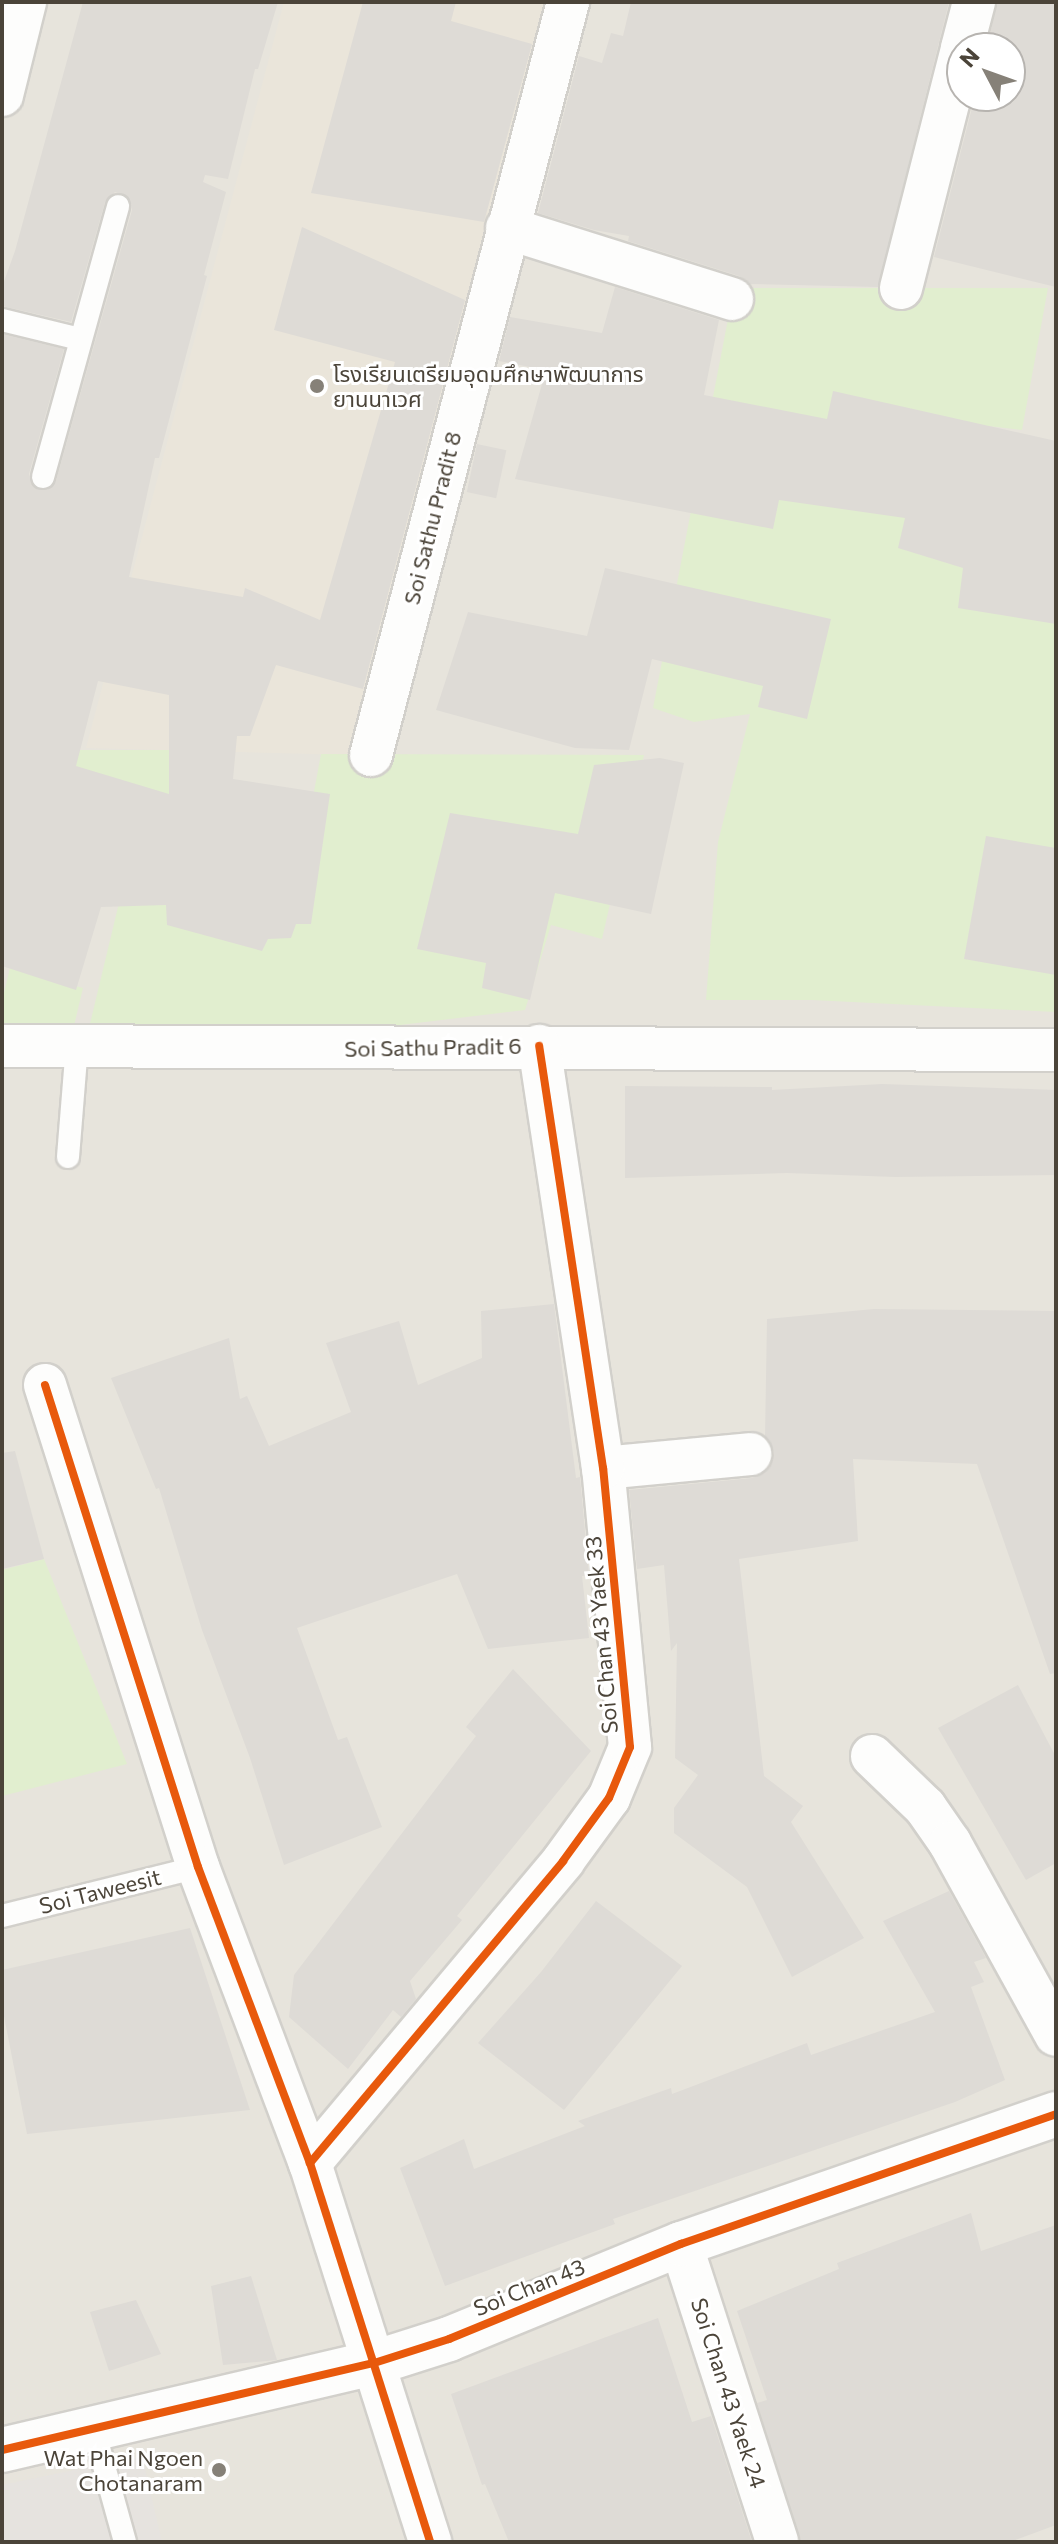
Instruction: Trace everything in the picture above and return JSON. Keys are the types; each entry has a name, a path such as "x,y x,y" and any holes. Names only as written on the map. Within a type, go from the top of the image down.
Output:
{"street":[{"path":"2,95 25,2"},
{"name":"Soi Sathu Pradit 8","path":"371,755 568,2"},
{"path":"966,32 974,2"},
{"path":"901,288 946,111"},
{"path":"507,228 732,299"},
{"name":"Soi Sathu Pradit 6","path":"2,1046 1056,1050"},
{"name":"Soi Chan 43 Yaek 33","path":"310,2163 563,1861 609,1798 630,1747 603,1468 539,1046"},
{"path":"45,1385 198,1867 310,2163 430,2542"},
{"path":"603,1468 750,1454"},
{"path":"872,1756 925,1807 950,1843 1056,2035"},
{"name":"Soi Chan 43","path":"2,2450 374,2363 449,2339 681,2244 1056,2114"},
{"name":"Soi Chan 43 Yaek 24","path":"681,2244 777,2542"}],"lane":[{"path":"43,477 118,206"},
{"path":"2,320 80,339"},
{"path":"68,1157 77,1046"},
{"name":"Soi Taweesit","path":"2,1916 198,1867"},
{"path":"94,2430 125,2542"}],"shaded area":[{"path":"2,2 1056,2 1056,2542 2,2542"},
{"name":"โรงเรียนเตรียมอุดมศึกษาพัฒนาการ ยานนาเวศ","path":"284,2 552,2 353,755 86,748"},
{"path":"142,2456 162,2542 2,2542 2,2485"}],"green space":[{"path":"734,288 1048,288 1022,430 988,426 1056,556 1056,1012 812,1000 706,1000 718,842 750,714 694,722 653,708"},
{"path":"64,750 184,750 291,915 321,754 644,755 602,939 551,925 525,1010 350,1031 88,1032 142,807 58,774"},
{"path":"10,968 83,988 73,1030 2,1029 2,1001"},
{"path":"44,1559 127,1764 2,1796 2,1570"}],"building":[{"path":"83,2 278,2 258,69 255,69 228,179 205,175 203,182 226,192 159,458 155,458 129,577 243,597 245,588 320,620 395,362 274,330 302,227 465,300 363,689 276,665 250,736 237,736 233,779 330,794 311,924 296,924 291,938 268,939 262,951 167,925 166,905 101,907 76,990 2,966 2,334 64,349 29,474 34,487 47,490 56,481 132,210 128,197 115,192 105,202 71,322 2,306 2,287 15,251","holes":["98,681 169,695 169,794 76,766"]},
{"path":"363,2 456,2 451,21 532,44 484,222 311,193"},
{"path":"631,2 949,2 878,287 751,284 739,276 628,241 629,236 594,230 538,213 579,56 602,63 611,33 623,36"},
{"path":"997,2 1056,2 1056,287 934,257 971,112 1026,112 1026,32 990,32"},
{"path":"615,287 719,320 704,395 827,419 833,391 1056,441 1056,624 958,608 963,568 898,548 905,518 779,500 773,529 515,479 546,370 499,361 510,317 602,333"},
{"path":"477,444 506,450 496,498 467,492"},
{"path":"605,568 831,619 807,719 758,707 763,686 652,659 629,750 575,748 436,710 468,612 587,636"},
{"path":"660,758 684,763 651,914 555,893 530,1000 482,988 486,963 417,949 450,813 578,834 594,765"},
{"path":"986,836 1056,848 1056,975 964,959"},
{"path":"882,1084 1056,1090 1056,1175 895,1177 787,1173 625,1178 625,1086 772,1087 772,1090"},
{"path":"554,1304 576,1478 580,1477 589,1575 582,1576 589,1638 488,1649 457,1574 297,1628 338,1740 347,1737 382,1827 284,1865 250,1758 202,1630 159,1488 156,1489 111,1378 229,1338 240,1399 247,1396 269,1446 351,1412 326,1343 399,1321 418,1385 482,1358 481,1311"},
{"path":"874,1309 1056,1311 1056,1673 1050,1674 977,1464 853,1459 858,1541 739,1559 764,1776 803,1806 791,1822 864,1938 792,1977 747,1887 674,1833 674,1808 698,1775 675,1758 677,1643 671,1651 664,1565 637,1569 629,1490 752,1478 764,1473 771,1465 774,1452 765,1437 767,1319"},
{"path":"15,1451 44,1559 2,1569 2,1453"},
{"path":"513,1669 591,1751 457,1916 462,1920 410,1981 416,1999 401,2017 393,2010 348,2069 289,2017 294,1975 476,1736 466,1727"},
{"path":"1018,1685 1056,1757 1056,1863 1026,1880 938,1728"},
{"path":"949,1891 986,1958 974,1962 984,1982 971,1987 1005,2080 955,2102 613,2219 615,2224 445,2286 400,2168 464,2139 474,2169 585,2126 578,2121 671,2088 672,2094 807,2043 811,2055 935,2012 883,1921"},
{"path":"596,1901 682,1966 564,2110 478,2043 541,1972"},
{"path":"190,1928 250,2110 27,2134 2,2006 2,1970"},
{"path":"971,2213 981,2251 1056,2225 1056,2525 1010,2542 800,2542 757,2403 767,2400 737,2311 839,2269 837,2263"},
{"path":"251,2276 277,2360 223,2365 211,2286"},
{"path":"136,2300 161,2354 109,2371 90,2312"},
{"path":"658,2318 692,2422 711,2416 752,2542 509,2542 485,2484 482,2485 451,2394"}],"cycle path":[{"path":"310,2163 563,1861 609,1798 630,1747 603,1468 539,1046"},
{"path":"45,1385 198,1867 310,2163 430,2542"},
{"path":"2,2450 374,2363 449,2339 681,2244 1056,2114"}],"place":[{"name":"โรงเรียนเตรียมอุดมศึกษาพัฒนาการ ยานนาเวศ","path":"317,386"},
{"name":"Wat Phai Ngoen Chotanaram","path":"219,2470"}]}
